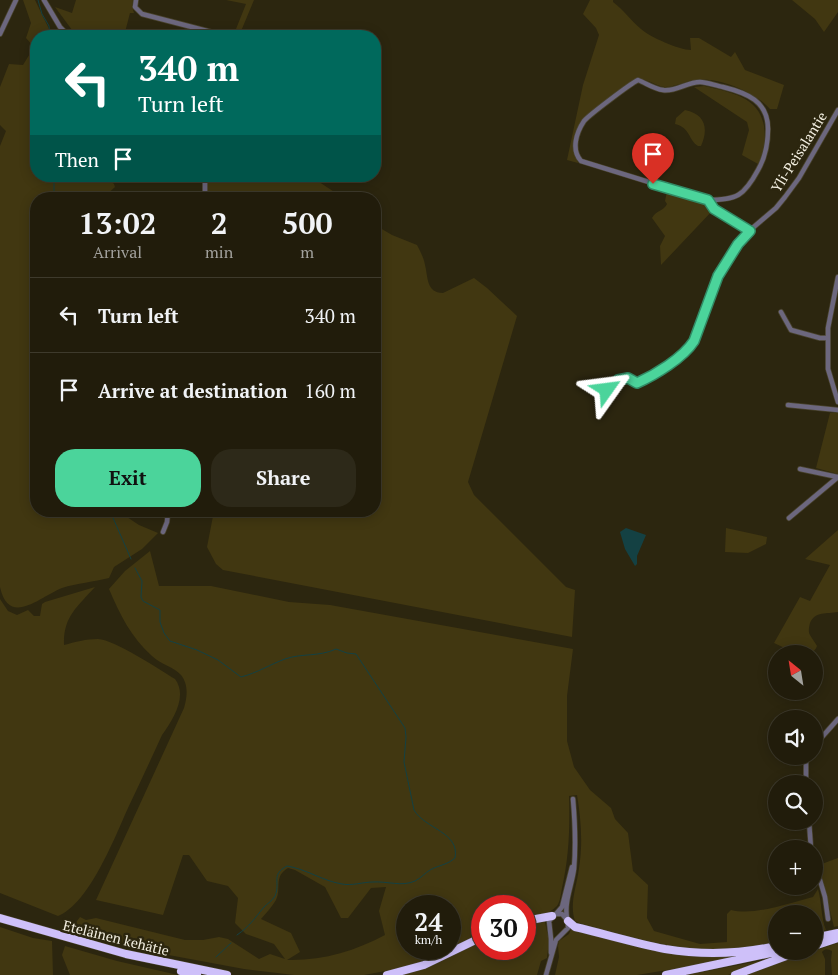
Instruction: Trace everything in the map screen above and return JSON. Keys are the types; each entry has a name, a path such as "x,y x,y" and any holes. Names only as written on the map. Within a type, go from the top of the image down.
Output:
{"highway":[{"path":"536,919 554,915"},
{"name":"Eteläinen kehätie","path":"0,918 126,954 227,975"},
{"path":"568,920 575,927 682,951 722,953 768,947"},
{"path":"823,937 838,935"},
{"path":"823,939 838,935"},
{"path":"823,942 838,935"},
{"path":"387,975 424,965 471,942"},
{"path":"126,954 197,975"},
{"path":"666,975 768,954"},
{"path":"735,975 776,960"}],"street":[{"path":"0,34 16,0"},
{"path":"44,0 63,30"},
{"path":"136,0 137,10 142,14 203,30"},
{"path":"708,200 732,199 743,194 761,164 768,147 768,120 765,110 756,100 736,91 700,82 663,90 638,80 585,120 576,138 575,149 577,157 581,161 708,200 714,209 750,231"},
{"name":"Yli-Peisalantie","path":"607,390 618,380 628,378 637,383 644,380 688,350 694,341 718,276 738,244 776,208 794,184 838,110"},
{"path":"838,278 828,328 828,370 838,402"},
{"path":"782,312 790,330 820,338 828,338"},
{"path":"788,405 838,410"},
{"path":"800,469 838,477"},
{"path":"789,518 838,477"},
{"path":"163,532 167,517"},
{"path":"823,736 838,719"},
{"path":"546,975 556,940 568,928 566,910 572,880 574,856 573,798"},
{"path":"551,953 548,924 562,907 574,856"},
{"path":"823,890 828,920"},
{"path":"554,915 562,914 568,920"}],"shaded area":[{"path":"23,0 35,0 50,30 30,30 30,42 26,38 31,23"},
{"path":"76,0 133,0 134,13 130,13 126,30 72,30 55,7 72,13"},
{"path":"226,0 254,0 242,30 236,30 246,4"},
{"path":"590,0 613,0 641,29 651,36 672,45 691,50 690,38 699,38 731,57 735,52 745,70 784,85 777,109 770,109 755,96 725,83 695,80 665,87 643,79 635,79 583,119 574,149 578,163 567,160 583,85 599,35 596,28 583,14"},
{"path":"792,0 838,0 838,12 824,32 815,19"},
{"path":"30,54 30,182 112,182 115,187 110,192 30,192 30,517 127,517 139,525 158,533 142,549 114,567 109,578 62,588 36,602 18,607 11,606 4,599 0,587 0,146 6,131 0,125 0,87 9,64 23,65"},
{"path":"704,86 733,93 742,97 756,108 761,116 765,136 758,164 742,155 749,130 747,122 694,87"},
{"path":"685,110 697,115 704,123 705,133 701,146 692,141 684,128 675,124 676,118"},
{"path":"207,182 319,182 334,192 206,192"},
{"path":"667,191 705,201 713,210 661,265 660,246 665,236 652,218 667,204 665,201"},
{"path":"381,229 417,245 424,260 429,283 433,290 443,293 474,278 517,316 468,482 474,495 566,587 575,590 572,637 223,570 216,564 207,547 213,517 381,517"},
{"path":"830,413 838,413 838,474 816,468"},
{"path":"726,528 767,537 766,544 748,553 725,552"},
{"path":"838,530 838,612 818,615 812,619 809,632 816,645 778,645 774,643 800,597 810,601 830,565 805,559"},
{"path":"150,551 159,586 211,586 289,602 330,605 573,649 567,696 567,741 574,767 590,790 611,808 615,819 628,833 633,871 648,885 647,918 654,931 700,944 727,942 727,914 731,910 751,911 768,909 768,944 716,950 681,947 622,935 575,921 573,901 578,875 581,841 577,795 569,796 568,854 561,895 557,906 550,912 536,916 536,895 471,895 471,939 461,944 461,895 396,895 396,960 424,960 407,967 364,975 294,975 244,969 147,951 68,933 80,917 86,920 96,918 185,940 203,940 219,937 228,939 259,959 270,954 285,959 274,944 246,934 235,923 238,898 228,886 207,881 189,855 183,855 163,915 96,900 184,708 186,696 184,679 175,670 155,659 145,649 127,625 109,589 125,571","holes":["288,868 325,887 341,918 348,918 371,888 386,887 379,911 385,935 362,946 338,954 313,959 287,960 300,952 291,933 261,919 271,908 278,896 279,879 283,871"]},
{"path":"95,587 72,613 64,635 64,645 98,639 115,644 175,679 179,686 180,700 178,708 162,735 100,868 80,898 69,909 58,916 0,893 0,599 8,611 17,615 28,610 34,616 40,616 42,604 45,602"},
{"path":"838,858 838,926 834,927 823,882 823,864"},
{"path":"814,895 819,895 821,905 783,905 813,897"},
{"path":"823,920 826,930 823,931"},
{"path":"545,922 549,941 547,958 541,961 537,975 398,975 443,960 461,960 461,951 471,946 471,960 536,960 536,923"},
{"path":"0,927 33,938 52,941 53,975 0,975"},
{"path":"571,929 663,951 741,955 716,962 637,975 555,975 559,957 559,941 569,934"},
{"path":"838,943 838,975 832,975 832,951 827,949 823,951 823,948"},
{"path":"65,946 117,961 178,975 70,975 62,955"},
{"path":"823,954 825,959 825,975 746,975 786,960 823,960"},
{"path":"759,961 757,964 728,975 687,975"}],"water":[{"path":"626,528 646,535 635,566 625,549 620,532"}],"waterway":[{"path":"38,0 49,30"},
{"path":"54,182 54,192"},
{"path":"113,517 131,559"},
{"path":"135,568 142,581 141,597 143,601 160,610 160,622 164,633 170,641 197,650 218,660 241,677 291,657 323,653 336,649 356,654 405,728 404,762 414,810 426,822 447,836 455,849 455,858 446,864 430,870 415,881 405,884 378,882 342,884 287,866 277,876 277,891 274,897 249,925 237,935"},
{"path":"216,957 231,943"}],"route":[{"path":"607,390 618,380 628,378 637,383 644,380 688,350 694,341 718,276 738,244 750,231 714,209 708,200 653,184"}]}
